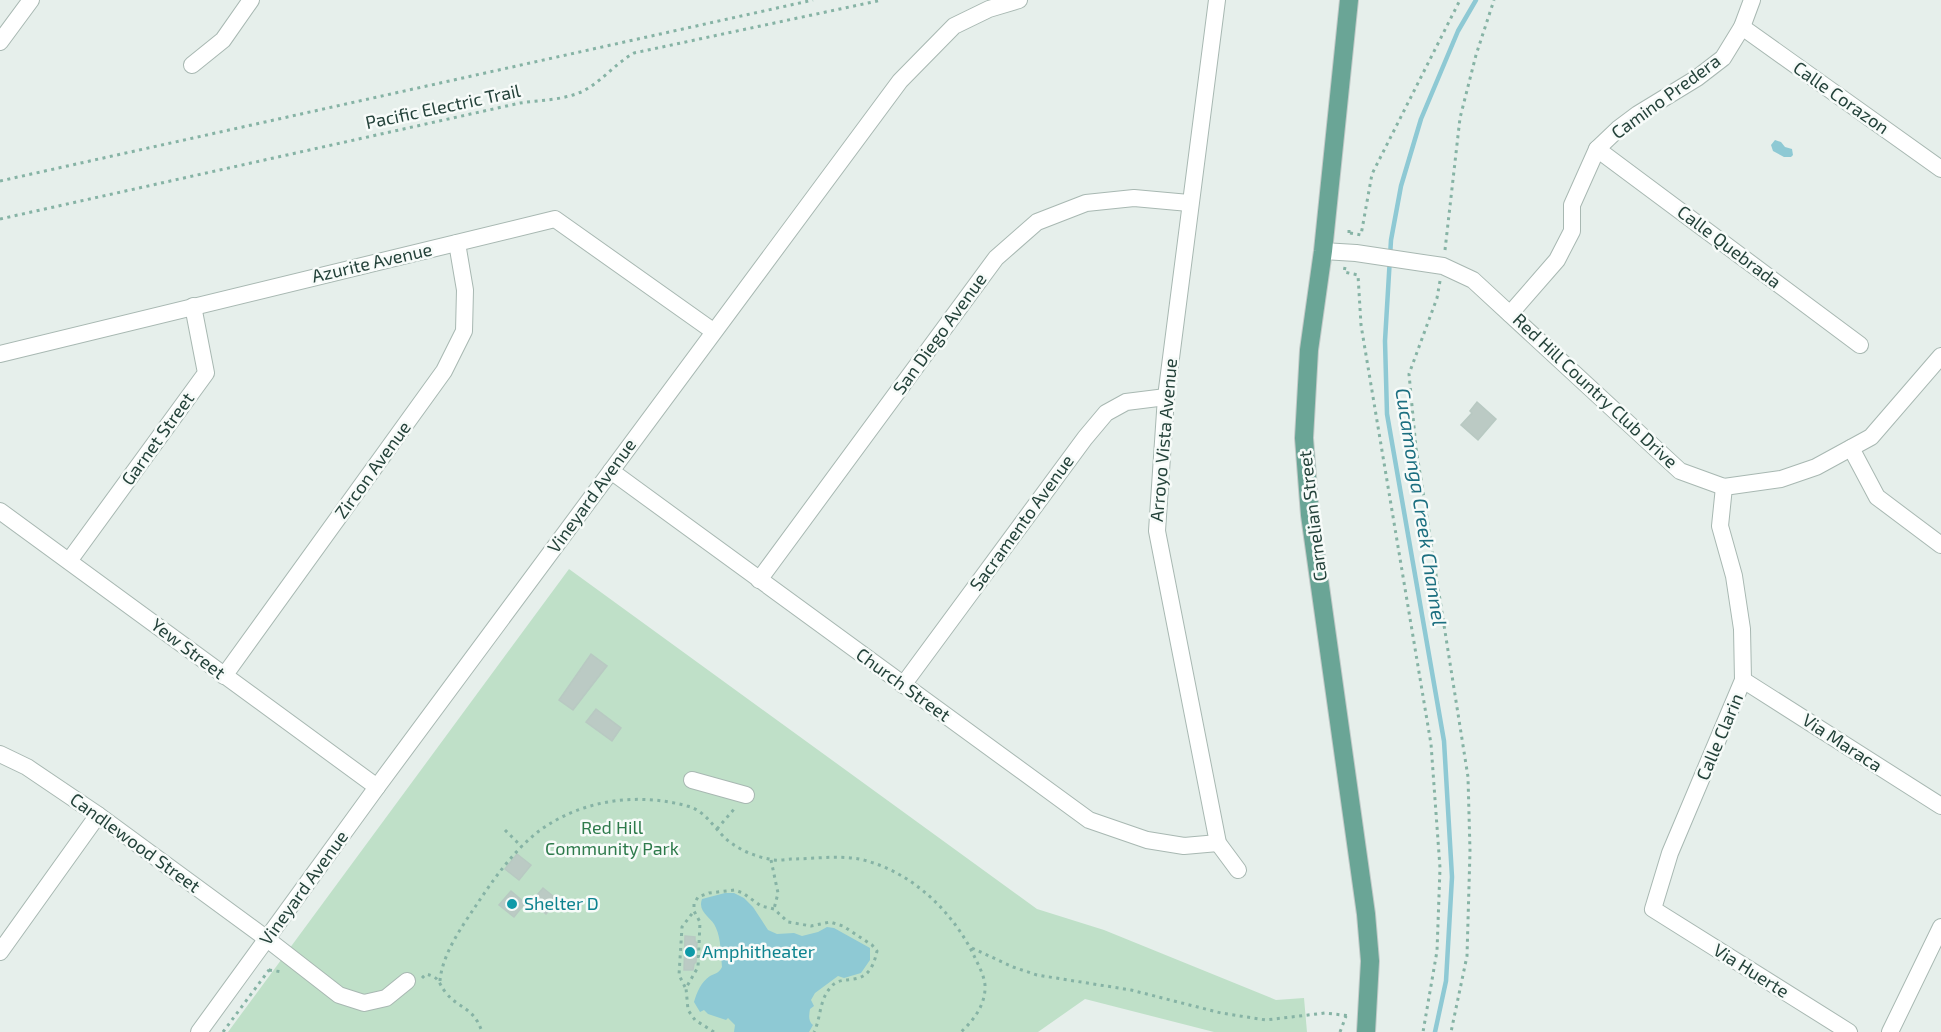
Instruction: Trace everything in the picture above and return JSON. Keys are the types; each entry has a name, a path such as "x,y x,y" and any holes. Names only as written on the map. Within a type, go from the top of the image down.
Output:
{"main road":[{"name":"Carnelian Street","path":"1349,0 1323,251 1309,350 1304,438 1312,526 1366,914 1370,961 1366,1024"}],"street":[{"path":"0,42 31,0"},
{"path":"192,65 223,40 251,0"},
{"name":"Vineyard Avenue","path":"199,1032 377,787 900,81 954,26 989,9 1019,0"},
{"name":"Arroyo Vista Avenue","path":"1217,0 1189,203 1166,397 1157,531 1218,843 1238,870"},
{"name":"Camino Predera","path":"1510,314 1557,260 1572,231 1572,205 1598,149 1618,129 1638,114 1697,78 1723,58 1742,27 1752,0"},
{"name":"Calle Corazon","path":"1742,27 1941,169"},
{"name":"Calle Quebrada","path":"1598,149 1860,345"},
{"name":"San Diego Avenue","path":"759,580 996,258 1037,222 1086,203 1134,198 1189,203"},
{"name":"Azurite Avenue","path":"0,354 555,219 713,332"},
{"name":"Zircon Avenue","path":"224,676 444,371 464,331 465,290 458,243"},
{"name":"Red Hill Country Club Drive","path":"1323,251 1356,253 1443,266 1473,280 1680,471 1724,487 1781,479 1816,466 1871,437 1941,356"},
{"name":"Garnet Street","path":"69,561 206,373 192,306"},
{"name":"Sacramento Avenue","path":"903,685 1085,438 1106,413 1126,402 1166,397"},
{"path":"1851,448 1877,497 1941,545"},
{"name":"Church Street","path":"611,471 1089,820 1156,842 1184,846 1218,843"},
{"name":"Calle Clarin","path":"1653,909 1670,853 1743,680 1742,629 1734,576 1720,526 1724,487"},
{"name":"Yew Street","path":"0,511 377,787"},
{"name":"Via Maraca","path":"1743,680 1941,806"},
{"name":"Candlewood Street","path":"0,754 27,767 98,815 339,995 364,1003 386,998 407,981"},
{"path":"692,780 746,795"},
{"path":"0,952 98,815"},
{"name":"Via Huerte","path":"1653,909 1849,1032"},
{"path":"1890,1032 1941,927"}],"path":[{"name":"Pacific Electric Trail","path":"0,181 813,0"},
{"name":"Pacific Electric Trail","path":"0,219 520,103 568,96 596,83 620,61 634,53 882,0"},
{"path":"1350,233 1361,235 1372,174 1460,0"},
{"path":"1451,1032 1467,956 1470,851 1468,777 1416,448 1409,374 1437,298 1443,266 1460,118 1494,0"},
{"path":"1358,275 1361,325 1431,744 1440,868 1437,951 1423,1032"},
{"path":"717,829 746,795"},
{"path":"440,981 441,970 469,916 497,876 522,847 540,831 580,809 606,802 635,798 663,800 690,806 700,812 726,839 771,860 858,859 879,865 906,879 930,897 948,916 971,947 982,972 985,987 982,1005 973,1020 961,1032"},
{"path":"505,830 522,847"},
{"path":"771,860 778,893 774,909"},
{"path":"686,988 698,967 700,922 694,911 694,904 698,897 728,890 743,893 760,906 774,909 788,922 811,926 830,922 843,927 872,945 877,951 875,961 862,977 839,981 828,990 823,999 814,1032"},
{"path":"694,911 682,927 679,975 686,988 688,1010 695,1020 714,1032"},
{"path":"971,947 1013,967 1037,975 1131,990 1221,1012 1266,1020 1325,1013 1346,1016 1366,1024"},
{"path":"223,1032 269,969 253,957"},
{"path":"1340,1032 1346,1016"}],"green space":[{"name":"Red Hill Community Park","path":"569,569 1037,909 1104,930 1276,1000 1304,998 1307,1032 1214,1032 1085,999 1038,1032 228,1032"}],"water":[{"path":"1775,140 1792,149 1793,155 1784,157 1773,151 1771,145"},
{"path":"734,893 744,898 768,930 777,934 794,933 802,936 827,927 834,928 870,948 870,960 861,973 844,978 838,976 815,993 811,1000 814,1006 810,1009 809,1018 813,1025 809,1032 734,1032 735,1025 728,1018 726,1020 708,1014 704,1010 700,1012 694,1002 698,991 707,978 722,967 718,932 702,908 702,899"}],"building":[{"path":"1477,402 1496,419 1478,440 1461,425 1472,413 1470,411"},
{"path":"591,654 607,666 573,710 559,700"},
{"path":"596,709 621,728 612,741 586,722"},
{"path":"517,854 531,865 519,880 505,869"},
{"path":"543,888 558,900 546,914 532,901"},
{"name":"Shelter D","path":"511,891 525,903 514,917 499,905"},
{"name":"Amphitheater","path":"685,936 695,937 697,943 693,970 684,970"}],"waterway":[{"name":"Cucamonga Creek Channel","path":"1435,1032 1446,981 1452,877 1444,741 1387,414 1385,341 1391,240 1401,186 1421,119 1458,31 1476,0"}],"place":[{"name":"Shelter D","path":"512,904"},
{"name":"Amphitheater","path":"690,952"}]}
